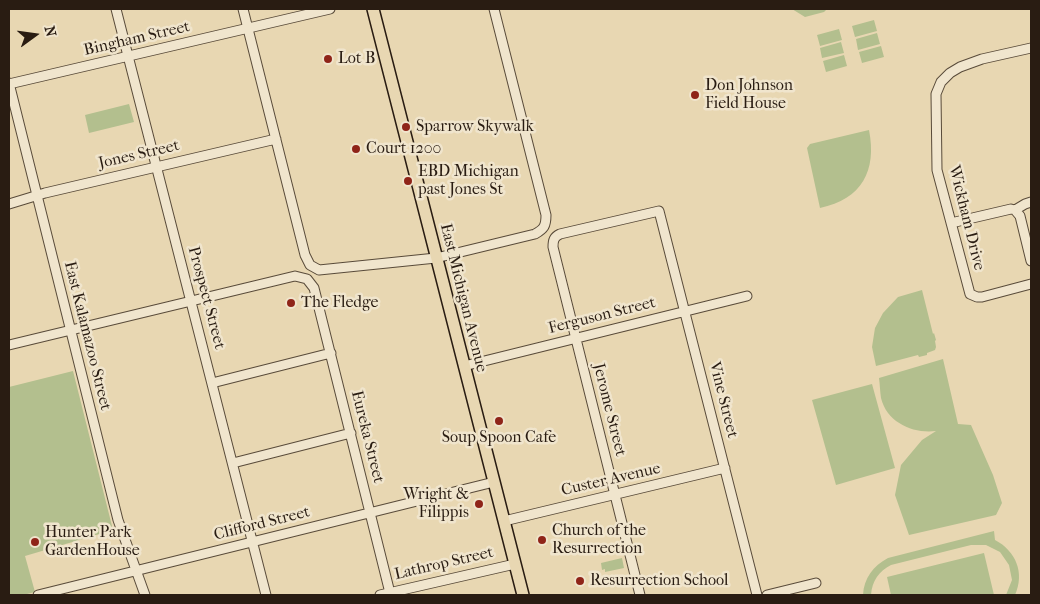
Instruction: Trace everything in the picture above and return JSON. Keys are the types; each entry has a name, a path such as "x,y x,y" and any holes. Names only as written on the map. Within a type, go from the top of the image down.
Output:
{"main road":[{"name":"East Michigan Avenue","path":"373,9 523,595"}],"street":[{"name":"Prospect Street","path":"116,9 266,595"},
{"path":"243,9 305,255 310,265 319,270 436,258 535,234 543,230 546,224 546,215 494,9"},
{"name":"Bingham Street","path":"9,83 330,9"},
{"name":"Wickham Drive","path":"1031,48 982,59 960,67 941,82 936,94 937,170 967,286 972,296 982,297 1031,284"},
{"name":"East Kalamazoo Street","path":"9,83 118,520 145,595"},
{"name":"Jones Street","path":"9,204 156,166 276,139"},
{"path":"951,224 1010,209 1015,210 1031,202"},
{"path":"1015,210 1020,216 1031,261"},
{"name":"Vine Street","path":"559,235 659,211 757,595"},
{"name":"Jerome Street","path":"559,235 555,237 553,247 640,595"},
{"name":"Eureka Street","path":"191,301 295,276 307,278 314,288 390,592"},
{"name":"Ferguson Street","path":"464,366 747,296"},
{"path":"9,344 191,301"},
{"path":"212,383 331,353"},
{"path":"233,463 351,433"},
{"name":"Custer Avenue","path":"504,521 725,468"},
{"name":"Clifford Street","path":"38,595 494,482"},
{"name":"Lathrop Street","path":"380,595 515,564"},
{"path":"767,595 816,584"}],"green space":[{"path":"792,9 827,9 824,12 805,17"},
{"path":"874,20 877,31 855,37 852,26"},
{"path":"839,29 842,40 820,46 817,35"},
{"path":"877,33 880,44 858,50 856,39"},
{"path":"841,42 844,53 822,58 820,48"},
{"path":"881,46 884,57 862,63 859,52"},
{"path":"844,55 847,66 826,72 823,61"},
{"path":"129,104 134,122 89,133 85,115"},
{"path":"869,130 871,158 863,181 846,198 820,208 807,148 810,144"},
{"path":"922,290 936,340 935,350 927,353 927,355 919,357 918,355 876,366 872,347 875,328 883,313 898,297"},
{"path":"943,359 958,424 971,425 993,475 1002,503 996,515 909,535 895,495 901,465 922,440 936,431 919,431 895,420 884,407 879,378"},
{"path":"73,371 113,530 25,556 35,592 23,595 9,595 9,387"},
{"path":"872,384 895,468 836,485 812,400"},
{"path":"994,531 995,540 1008,550 1017,563 1019,579 1015,595 1006,595 1012,580 1009,565 1000,552 986,545 971,545 891,565 877,577 871,595 863,595 865,583 870,573 888,558"},
{"path":"984,553 994,595 891,595 887,577"},
{"path":"622,558 624,568 605,572 605,569 602,570 601,563"}],"place":[{"name":"Lot B","path":"328,59"},
{"name":"Don Johnson Field House","path":"695,95"},
{"name":"Sparrow Skywalk","path":"406,127"},
{"name":"Court 1200","path":"356,149"},
{"name":"EBD Michigan past Jones St","path":"408,181"},
{"name":"The Fledge","path":"291,303"},
{"name":"Soup Spoon Cafe","path":"499,421"},
{"name":"Wright & Filippis","path":"479,504"},
{"name":"Church of the Resurrection","path":"542,540"},
{"name":"Hunter Park GardenHouse","path":"35,542"},
{"name":"Resurrection School","path":"580,581"}]}
